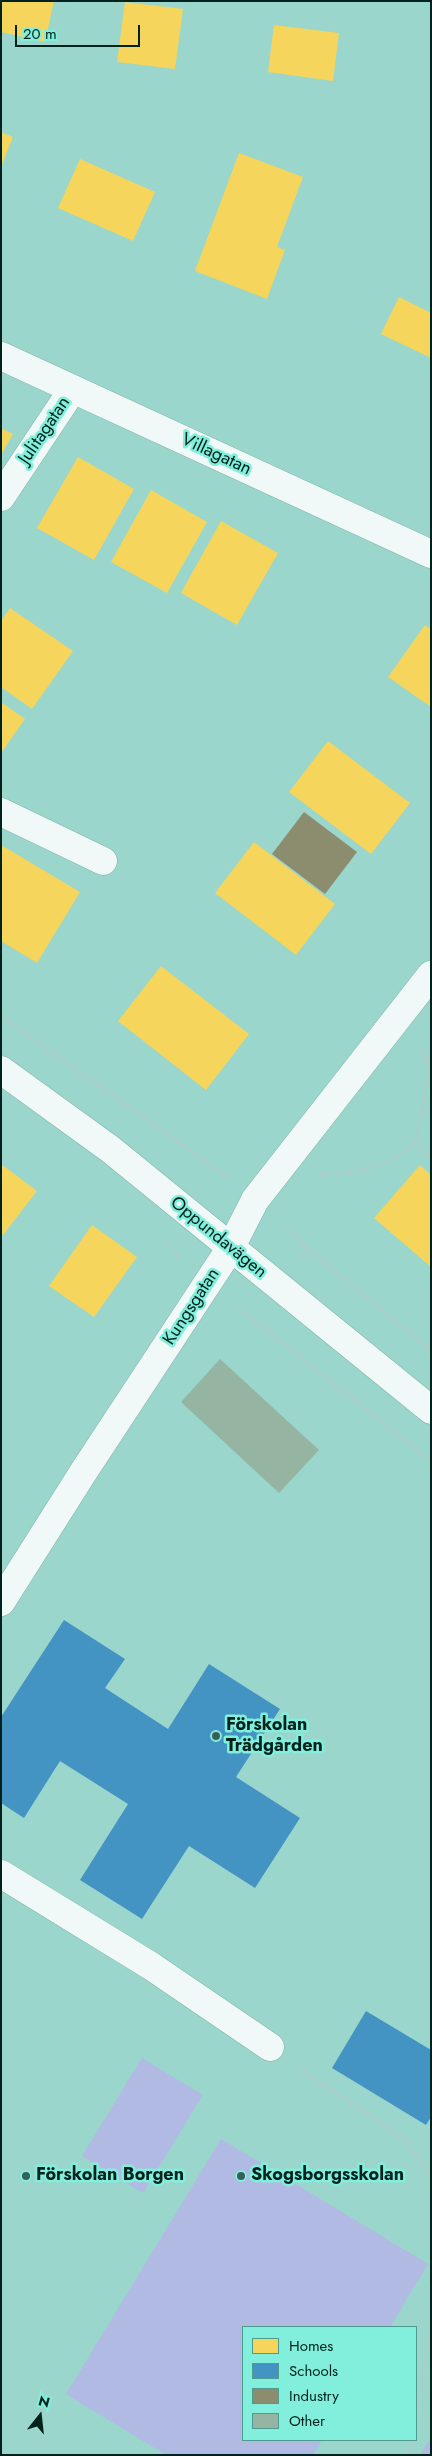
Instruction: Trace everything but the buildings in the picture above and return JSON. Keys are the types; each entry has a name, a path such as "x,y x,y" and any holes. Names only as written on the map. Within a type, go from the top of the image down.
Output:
{"street":[{"name":"Villagatan","path":"1,356 431,554"},
{"name":"Julitagatan","path":"1,497 73,389"},
{"path":"1,812 103,861"},
{"name":"Kungsgatan","path":"1,1602 84,1471 230,1249 255,1200 431,975"},
{"name":"Oppundavägen","path":"1,1070 110,1150 431,1410"},
{"path":"1,1874 151,1966 270,2047"}],"path":[{"path":"1,1016 225,1175 276,1217 308,1249 431,1351"},
{"path":"311,1180 330,1173 356,1171 384,1164 415,1144 430,1067 422,1050 391,1027"},
{"path":"415,1144 431,1158"},
{"path":"270,2047 407,2142 431,2178"},
{"path":"417,2411 431,2326"},
{"path":"409,2455 412,2441"}],"shaded area":[{"path":"142,2058 203,2095 143,2193 82,2156"},
{"path":"221,2139 428,2264 391,2326 242,2326 242,2441 321,2441 313,2455 166,2455 66,2394"},
{"path":"431,2437 431,2455 420,2455"}],"place":[{"name":"Förskolan Trädgården","path":"216,1736"},
{"name":"Förskolan Borgen","path":"26,2176"},
{"name":"Skogsborgsskolan","path":"241,2176"}]}
